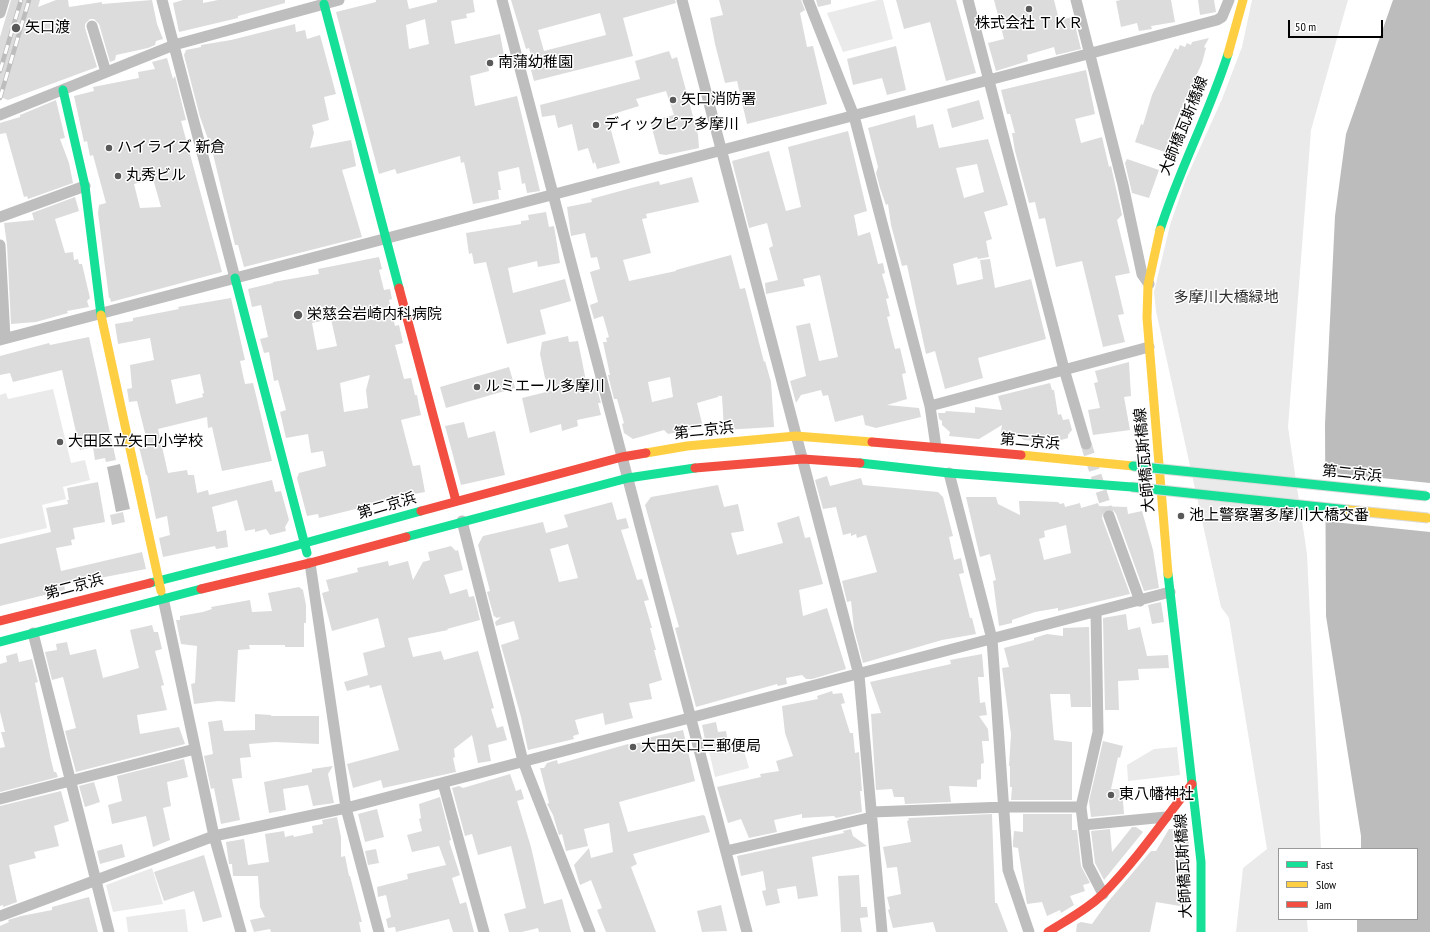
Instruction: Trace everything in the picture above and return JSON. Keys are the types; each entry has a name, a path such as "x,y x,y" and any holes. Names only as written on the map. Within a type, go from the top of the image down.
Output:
{"main road":[{"name":"大師橋瓦斯橋線","path":"1201,932 1201,862 1170,592 1149,347 1148,284 1168,202 1219,78 1234,36 1243,0"},
{"path":"324,2 456,501"},
{"path":"63,90 85,186 101,314 163,598"},
{"path":"235,278 310,564"},
{"name":"第二京浜","path":"0,621 159,579 304,544 456,501 622,457 687,446 796,436 936,447 1430,496"},
{"path":"0,642 163,598 310,564 462,521 628,478 693,468 803,460 859,463 949,473 1132,487 1430,518"},
{"path":"1048,932 1089,906 1103,894 1127,867 1192,784"}],"street":[{"path":"0,13 4,0"},
{"path":"162,0 235,278"},
{"path":"0,115 174,45 324,2 339,0"},
{"path":"502,0 552,195 747,932"},
{"path":"682,0 859,675 882,932"},
{"path":"808,0 854,116 930,406 936,447"},
{"path":"968,0 1064,370 1086,444"},
{"path":"1076,0 1123,185 1142,274 1148,284"},
{"path":"0,245 3,339 386,238 721,152 1217,20 1222,17 1229,0"},
{"path":"92,26 106,72"},
{"path":"0,217 85,186"},
{"path":"930,406 1149,347"},
{"path":"949,473 992,639 1005,807 1008,870 1030,932"},
{"path":"1109,516 1140,601"},
{"path":"462,521 523,761 590,932"},
{"path":"310,564 346,808 379,932"},
{"path":"0,916 214,836 346,808 691,717 859,675 1170,592"},
{"path":"163,598 214,836 242,932"},
{"path":"1096,612 1098,732 1081,807 1088,865 1103,894"},
{"path":"32,633 109,932"},
{"path":"0,799 195,750"},
{"path":"443,783 484,932"},
{"path":"726,851 872,814 1005,807 1081,807"},
{"path":"1083,825 1166,817"}],"green space":[{"path":"883,0 893,39 843,52 827,13"},
{"name":"多摩川大橋緑地","path":"1252,0 1348,0 1311,130 1288,427 1307,554 1321,848 1278,848 1278,920 1307,920 1308,932 1236,932 1243,868 1267,849 1229,618 1221,607 1156,311 1154,292 1170,225 1186,179 1222,99 1242,47"},
{"path":"53,389 71,463 85,460 90,480 63,487 66,499 42,505 47,528 0,539 0,395 6,393 8,399"},
{"path":"731,741 733,747 742,744 749,768 715,777 708,747"},
{"path":"1177,747 1180,775 1128,781 1127,765 1154,749"},
{"path":"152,868 163,904 113,912 106,885"},
{"path":"185,909 188,932 128,932 126,917"}],"shaded area":[{"path":"1393,0 1430,0 1430,932 1357,932 1357,920 1418,920 1418,848 1361,848 1361,836 1326,616 1325,424 1335,216 1346,134"},
{"path":"120,464 130,509 116,512 107,467"}],"pier":[{"path":"1323,472 1430,483 1430,532 1324,521"}],"building":[{"path":"11,0 40,0 38,7 56,0 68,0 69,7 102,2 102,4 152,0 157,24 163,39 156,41 155,45 148,48 116,55 115,60 110,62 99,24 94,19 90,19 85,24 85,28 97,67 8,100 0,97 0,37"},
{"path":"183,0 203,0 203,3 218,0 285,0 285,3 238,16 238,18 179,32 173,3"},
{"path":"376,0 407,0 409,9 437,2 437,0 473,0 475,12 466,14 467,18 451,21 455,44 500,34 504,55 487,59 489,71 470,76 475,106 517,96 540,191 527,193 525,183 522,184 519,167 498,172 501,190 498,190 499,199 473,204 464,162 461,163 460,156 397,174 395,169 379,174 336,12 376,2","holes":["425,19 429,44 409,49 406,25"]},
{"path":"511,0 675,0 676,3 623,18 633,56 534,81 531,70 535,69 529,48 526,49","holes":["600,13 606,35 544,51 538,30"]},
{"path":"719,0 801,0 805,10 800,13 807,47 813,46 827,104 747,124 737,81 725,83 715,44 710,18 723,15"},
{"path":"816,0 831,0 831,4 818,7"},
{"path":"896,0 956,0 976,73 946,81 930,22 904,29"},
{"path":"994,0 1054,0 1059,20 1073,17 1081,49 1056,55 1054,47 1027,55 1028,61 996,71 988,43 1004,39"},
{"path":"1171,0 1175,22 1151,26 1152,29 1139,31 1137,23 1121,27 1116,1"},
{"path":"1198,0 1214,0 1216,12 1200,15"},
{"path":"295,24 296,32 305,30 307,39 320,35 336,94 324,97 329,120 312,125 314,133 310,148 351,140 356,166 342,170 362,237 244,267 238,245 235,245 212,150 200,117 184,55 186,50 201,47 201,45 231,40"},
{"path":"1209,38 1204,47 1206,48 1202,63 1176,120 1165,152 1135,142 1141,124 1143,125 1152,95 1175,48 1178,50 1180,45 1185,47 1187,43 1191,45 1192,42"},
{"path":"896,46 906,90 887,95 882,78 853,85 847,59"},
{"path":"669,51 672,59 677,57 698,135 699,148 666,155 659,154 650,121 674,115 666,91 636,99 639,106 607,116 620,163 597,169 595,162 593,164 588,148 578,151 572,124 558,128 555,115 542,117 540,105 640,79 635,61"},
{"path":"167,58 173,79 175,76 186,120 181,121 222,272 111,302 109,298 98,213 99,205 106,203 93,155 90,156 87,141 84,142 74,96 94,91 93,87 139,78 138,72 155,69 152,62","holes":["153,179 161,207 140,208 134,184"]},
{"path":"1086,70 1095,114 1075,119 1081,143 1102,137 1109,167 1111,166 1122,215 1117,220 1130,273 1115,276 1124,314 1118,315 1125,342 1103,347 1082,261 1056,267 1045,218 1039,219 1035,202 1029,203 1015,151 1012,133 1015,133 1010,114 1007,114 1001,90"},
{"path":"56,100 65,138 60,139 69,163 73,183 28,199 27,196 24,197 6,133 0,134 0,123 20,117 20,115"},
{"path":"979,100 984,119 952,128 947,109"},
{"path":"915,115 917,128 933,124 939,148 988,139 1008,205 984,212 992,239 986,241 989,257 978,259 977,257 953,264 957,285 983,279 980,260 990,259 995,288 1031,279 1046,339 978,358 983,378 945,389 935,351 926,354 907,265 902,266 891,225 888,204 886,205 876,173 878,167 868,128","holes":["977,164 984,192 964,198 956,168"]},
{"path":"848,131 867,211 854,215 858,236 870,232 878,264 883,263 885,273 882,274 889,298 886,299 890,316 887,317 895,349 900,348 906,373 902,374 907,399 887,405 919,408 921,417 876,428 865,425 863,415 835,422 828,395 823,396 821,390 801,395 796,403 790,381 806,376 796,326 810,323 819,361 838,357 820,275 803,279 805,286 766,294 765,283 778,280 769,248 773,246 767,223 749,228 732,161 769,151 786,211 801,207 788,147"},
{"path":"1127,159 1159,170 1149,198 1132,193 1125,163"},
{"path":"692,177 699,202 646,214 647,218 642,219 651,253 623,260 629,281 676,271 731,255 740,289 745,288 764,362 765,361 771,382 774,427 724,430 722,396 719,395 718,397 697,403 703,427 668,434 664,430 633,439 624,433 622,424 624,423 617,399 614,399 608,375 610,375 603,342 607,342 606,338 609,337 603,316 594,319 590,305 598,302 590,272 600,269 597,257 591,258 585,233 571,236 567,207 592,202 591,199 659,181 660,185","holes":["670,377 673,397 652,402 648,382"]},
{"path":"75,197 79,211 55,219 65,253 73,252 74,260 78,259 79,264 82,264 90,298 87,301 89,307 67,311 68,313 36,322 11,324 7,245 4,223 34,220 32,213"},
{"path":"546,212 549,227 554,226 560,263 538,267 537,261 508,268 513,293 565,279 571,301 540,310 546,334 507,344 486,262 474,264 472,253 469,254 466,233 521,224 521,221 529,220 528,215"},
{"path":"379,257 382,269 379,270 384,290 390,289 392,299 389,300 395,326 399,325 403,343 395,345 404,379 411,378 415,395 417,395 421,415 401,420 413,466 420,465 425,492 398,497 399,499 371,503 372,505 319,518 318,514 307,516 297,478 299,473 326,466 323,451 311,453 308,434 286,438 280,412 286,410 278,380 274,381 269,352 264,353 260,339 268,337 261,305 252,307 248,289 273,282 319,274 318,269","holes":["331,319 337,346 317,350 312,323","370,375 366,390 368,408 344,412 340,383"]},
{"path":"231,298 245,360 240,361 245,384 253,383 272,461 222,471 212,427 208,428 207,417 158,429 168,473 187,470 188,475 194,475 197,493 208,490 209,495 272,480 275,492 281,491 289,520 285,527 286,531 270,535 266,529 255,532 255,529 245,531 237,500 212,507 217,532 226,530 228,547 216,549 215,546 163,557 159,538 170,535 167,516 156,519 147,475 139,447 148,445 137,401 129,402 127,389 132,388 130,365 154,360 150,338 118,344 115,324 133,321 133,318 179,309 178,307","holes":["200,374 204,393 202,394 203,397 176,404 171,380"]},
{"path":"568,336 569,342 578,341 586,381 594,379 601,403 598,403 601,415 577,420 578,426 562,431 561,424 530,433 522,398 554,390 545,378 540,354 542,342"},
{"path":"89,337 116,460 106,462 105,458 95,460 93,447 80,450 62,370 13,382 10,373 0,375 0,356 49,343 50,345"},
{"path":"1129,362 1131,396 1124,397 1130,430 1093,435 1088,410 1100,408 1094,383 1098,382 1095,371"},
{"name":"ルミエール多摩川","path":"509,367 515,388 446,408 440,387"},
{"path":"1050,383 1052,390 1054,390 1058,415 1061,414 1063,420 1069,419 1072,430 1068,435 1068,438 1054,442 1051,436 1035,441 1024,440 1020,437 1000,436 1002,425 979,439 949,436 950,432 942,425 942,421 939,419 938,413 945,413 946,411 975,413 975,407 1002,410 998,396"},
{"path":"464,422 468,438 495,431 505,475 461,485 445,426"},
{"path":"827,476 830,486 861,478 863,485 938,492 943,497 953,536 949,537 954,560 961,558 964,573 959,574 970,618 972,618 976,634 942,640 863,663 854,629 851,601 847,602 842,581 877,572 866,535 857,538 856,534 851,536 851,533 843,535 836,507 823,509 815,480"},
{"path":"98,482 105,522 73,528 75,539 71,540 72,545 56,548 61,571 142,552 146,569 64,585 65,590 0,606 0,544 51,532 46,508 68,504 67,500 69,500 67,488"},
{"path":"718,485 724,507 738,504 744,531 731,533 737,555 783,543 777,523 799,516 805,538 810,537 823,584 799,590 803,616 827,608 846,669 812,679 806,679 802,675 786,678 787,684 778,686 777,684 696,707 675,628 679,627 645,505 651,497"},
{"path":"966,497 996,497 998,504 1020,515 1019,501 1058,502 1060,504 1064,503 1065,507 1080,503 1081,508 1098,503 1099,506 1127,507 1128,514 1142,511 1153,550 1159,588 1144,591 1116,514 1113,510 1107,509 1103,512 1102,518 1130,594 1058,611 1058,608 1035,612 1012,620 1012,623 999,626 993,581 996,580 990,554 980,557","holes":["1066,525 1071,553 1044,560 1039,539 1045,537 1044,531"]},
{"path":"612,502 617,520 626,518 629,528 621,530 637,580 642,579 649,600 644,601 652,628 650,628 656,650 654,650 662,680 649,684 652,699 629,703 633,718 605,725 603,713 575,720 579,734 573,736 574,739 528,750 521,717 501,645 519,639 514,621 496,626 495,622 501,617 494,617 487,592 490,591 478,545 483,536 543,522 546,533 568,527 564,515","holes":["568,544 578,578 559,582 550,549"]},
{"path":"123,512 125,522 112,525 110,515"},
{"path":"451,546 456,551 458,550 463,570 444,575 450,594 467,589 469,597 474,596 480,620 447,629 448,630 408,638 413,657 441,651 444,660 478,651 494,708 491,709 497,728 503,726 507,740 488,745 491,761 478,763 472,735 454,749 455,757 453,758 456,772 383,788 381,780 353,788 347,764 399,750 381,685 370,688 369,685 347,691 344,682 368,675 363,653 385,647 378,618 332,631 322,593 329,591 326,580 358,572 357,568 388,561 389,566 408,561 413,580 423,562 430,560 428,552"},
{"path":"299,587 303,590 306,605 304,647 285,647 285,645 249,645 250,649 238,650 235,702 218,701 194,704 191,684 195,683 197,646 181,644 176,620 180,620 180,616 203,612 212,609 211,607 250,600 252,612 272,611 268,593"},
{"path":"1161,602 1164,622 1152,624 1148,605"},
{"path":"1126,614 1128,630 1140,627 1147,656 1168,655 1169,668 1138,669 1139,680 1118,681 1119,710 1105,710 1103,618"},
{"path":"152,625 154,632 158,632 162,649 155,651 164,685 161,686 167,710 137,715 140,734 179,727 185,744 76,772 65,731 76,728 63,677 52,680 45,652 57,650 56,644 67,642 70,655 96,649 103,678 139,668 130,630"},
{"path":"1089,627 1091,707 1071,707 1070,694 1050,694 1054,740 1072,742 1072,800 1011,800 1012,787 1010,787 1009,766 1011,734 1002,668 1009,667 1004,648 1034,640 1034,638 1047,634 1063,636 1063,628"},
{"path":"17,653 19,662 32,659 38,682 35,683 51,760 54,772 56,772 58,777 0,792 0,748 5,747 1,732 5,732 0,712 0,664 7,662 6,656"},
{"path":"982,654 984,677 978,677 980,703 985,702 987,715 979,716 988,729 989,741 982,741 984,763 981,764 981,779 977,780 977,787 949,786 951,802 905,804 904,797 894,797 892,789 876,790 871,714 881,713 870,682 951,664 950,660"},
{"path":"832,691 833,694 842,693 845,703 841,704 850,733 853,733 855,753 859,752 862,812 836,818 834,816 802,818 802,814 774,820 777,832 749,838 741,819 728,823 717,787 761,777 760,774 779,771 776,761 793,756 785,733 782,706 818,699 817,696"},
{"path":"255,714 271,716 319,716 319,744 275,742 249,744 251,757 240,758 242,778 232,779 240,820 221,824 214,788 211,789 204,756 213,754 208,722 222,720 224,731 255,730"},
{"path":"716,722 718,732 726,731 728,742 720,743 721,746 707,749 702,725"},
{"path":"683,730 695,781 619,802 628,832 703,815 705,816 710,832 633,854 637,864 631,867 656,932 606,932 597,910 602,908 591,880 580,885 574,865 589,848 591,858 613,852 609,823 584,829 588,846 566,851 562,834 559,835 553,815 547,804 549,803 540,768 544,768 547,763 557,760 558,764 628,744 647,741 647,738"},
{"path":"1103,741 1123,746 1120,758 1118,757 1111,789 1122,789 1124,814 1091,817 1089,801"},
{"path":"184,759 188,777 167,782 171,806 163,808 170,840 153,847 146,816 112,824 108,805 122,801 117,776"},
{"path":"333,766 328,774 334,803 313,806 308,785 283,789 286,810 269,813 264,782 312,772 312,769"},
{"path":"510,774 516,791 521,789 524,799 517,801 531,847 544,904 562,899 571,932 539,932 538,928 522,932 509,932 504,914 526,908 511,846 478,855 472,834 465,836 452,788 459,786 463,788"},
{"path":"94,782 100,802 85,807 79,786"},
{"path":"61,791 69,821 54,826 59,846 34,852 36,858 9,865 17,902 3,907 3,905 0,906 0,806"},
{"path":"440,797 451,840 449,841 460,875 452,878 460,904 466,902 474,932 453,932 449,919 396,932 395,927 388,928 386,919 391,917 386,895 378,897 377,887 408,879 407,874 446,865 439,846 412,852 407,835 422,831 419,819 421,818 419,804"},
{"path":"377,809 384,837 365,842 358,814"},
{"path":"992,814 995,903 997,903 1008,932 936,932 933,922 893,928 888,910 890,909 887,897 901,894 897,867 887,868 883,847 911,842 907,821 909,820 908,818"},
{"path":"1023,814 1072,814 1072,830 1077,830 1081,866 1090,883 1083,885 1085,891 1070,896 1074,905 1061,913 1060,910 1047,916 1042,902 1027,904 1018,848 1013,847 1014,831 1023,832"},
{"path":"337,817 341,837 341,857 345,856 362,922 359,922 361,932 271,932 270,929 254,932 250,920 265,917 260,907 258,876 233,876 232,864 229,864 226,842 244,839 248,865 269,862 265,834 284,831 285,837 293,835 294,837 313,833 312,826 323,824 322,820"},
{"path":"1176,824 1187,824 1186,836 1189,836 1188,856 1190,857 1186,907 1156,902 1150,932 1076,932 1077,924 1081,922 1092,924 1107,903 1151,851 1156,851 1169,829 1175,829"},
{"path":"1132,827 1136,827 1143,832 1104,880 1095,863 1091,831 1110,829 1112,852"},
{"path":"851,829 853,836 867,846 812,857 818,896 798,899 796,886 777,889 780,903 766,906 762,891 766,890 763,871 741,876 737,856 844,833 843,831"},
{"path":"122,844 125,857 100,864 97,851"},
{"path":"376,849 379,863 368,865 365,851"},
{"path":"204,855 222,917 203,922 194,891 164,901 154,872"},
{"path":"859,875 861,907 867,907 868,917 860,918 862,932 841,932 838,876"},
{"path":"89,897 98,932 0,932 0,926 9,922 8,920 52,910 52,907"},
{"path":"721,905 727,931 702,932 697,911"}],"tunnel":[{"path":"1086,444 1109,516"}],"railway":[{"path":"0,71 21,0"},
{"path":"0,98 29,0"}],"traffic: fast":[{"path":"324,4 399,288"},
{"path":"1160,230 1228,54"},
{"path":"63,90 85,186 101,315"},
{"path":"235,278 307,553"},
{"path":"860,463 949,473 1132,487"},
{"path":"1133,466 1426,496"},
{"path":"406,537 628,478 695,468"},
{"path":"1132,487 1348,510"},
{"path":"150,583 276,551 421,511"},
{"path":"1168,574 1201,862 1201,932"},
{"path":"0,642 201,589"}],"traffic: slow":[{"path":"1228,54 1243,0"},
{"path":"1160,230 1148,285 1147,318 1168,574"},
{"path":"101,315 161,591"},
{"path":"646,453 687,446 796,436 872,442"},
{"path":"1021,455 1133,466"},
{"path":"1348,510 1428,518"}],"traffic: jam":[{"path":"399,288 456,501"},
{"path":"872,442 1021,455"},
{"path":"421,511 622,457 646,453"},
{"path":"695,468 803,459 860,463"},
{"path":"201,589 310,563 406,537"},
{"path":"0,621 150,583"},
{"path":"1048,932 1084,909 1103,894 1138,854 1192,784"}],"place":[{"name":"株式会社 ＴＫＲ","path":"1029,9"},
{"name":"矢口渡","path":"16,28"},
{"name":"南蒲幼稚園","path":"490,63"},
{"name":"矢口消防署","path":"673,100"},
{"name":"ディックピア多摩川","path":"596,125"},
{"name":"ハイライズ 新倉","path":"109,148"},
{"name":"丸秀ビル","path":"118,176"},
{"name":"栄慈会岩崎内科病院","path":"298,315"},
{"name":"ルミエール多摩川","path":"477,387"},
{"name":"大田区立矢口小学校","path":"60,442"},
{"name":"池上警察署多摩川大橋交番","path":"1181,516"},
{"name":"大田矢口三郵便局","path":"633,747"},
{"name":"東八幡神社","path":"1111,795"}]}
